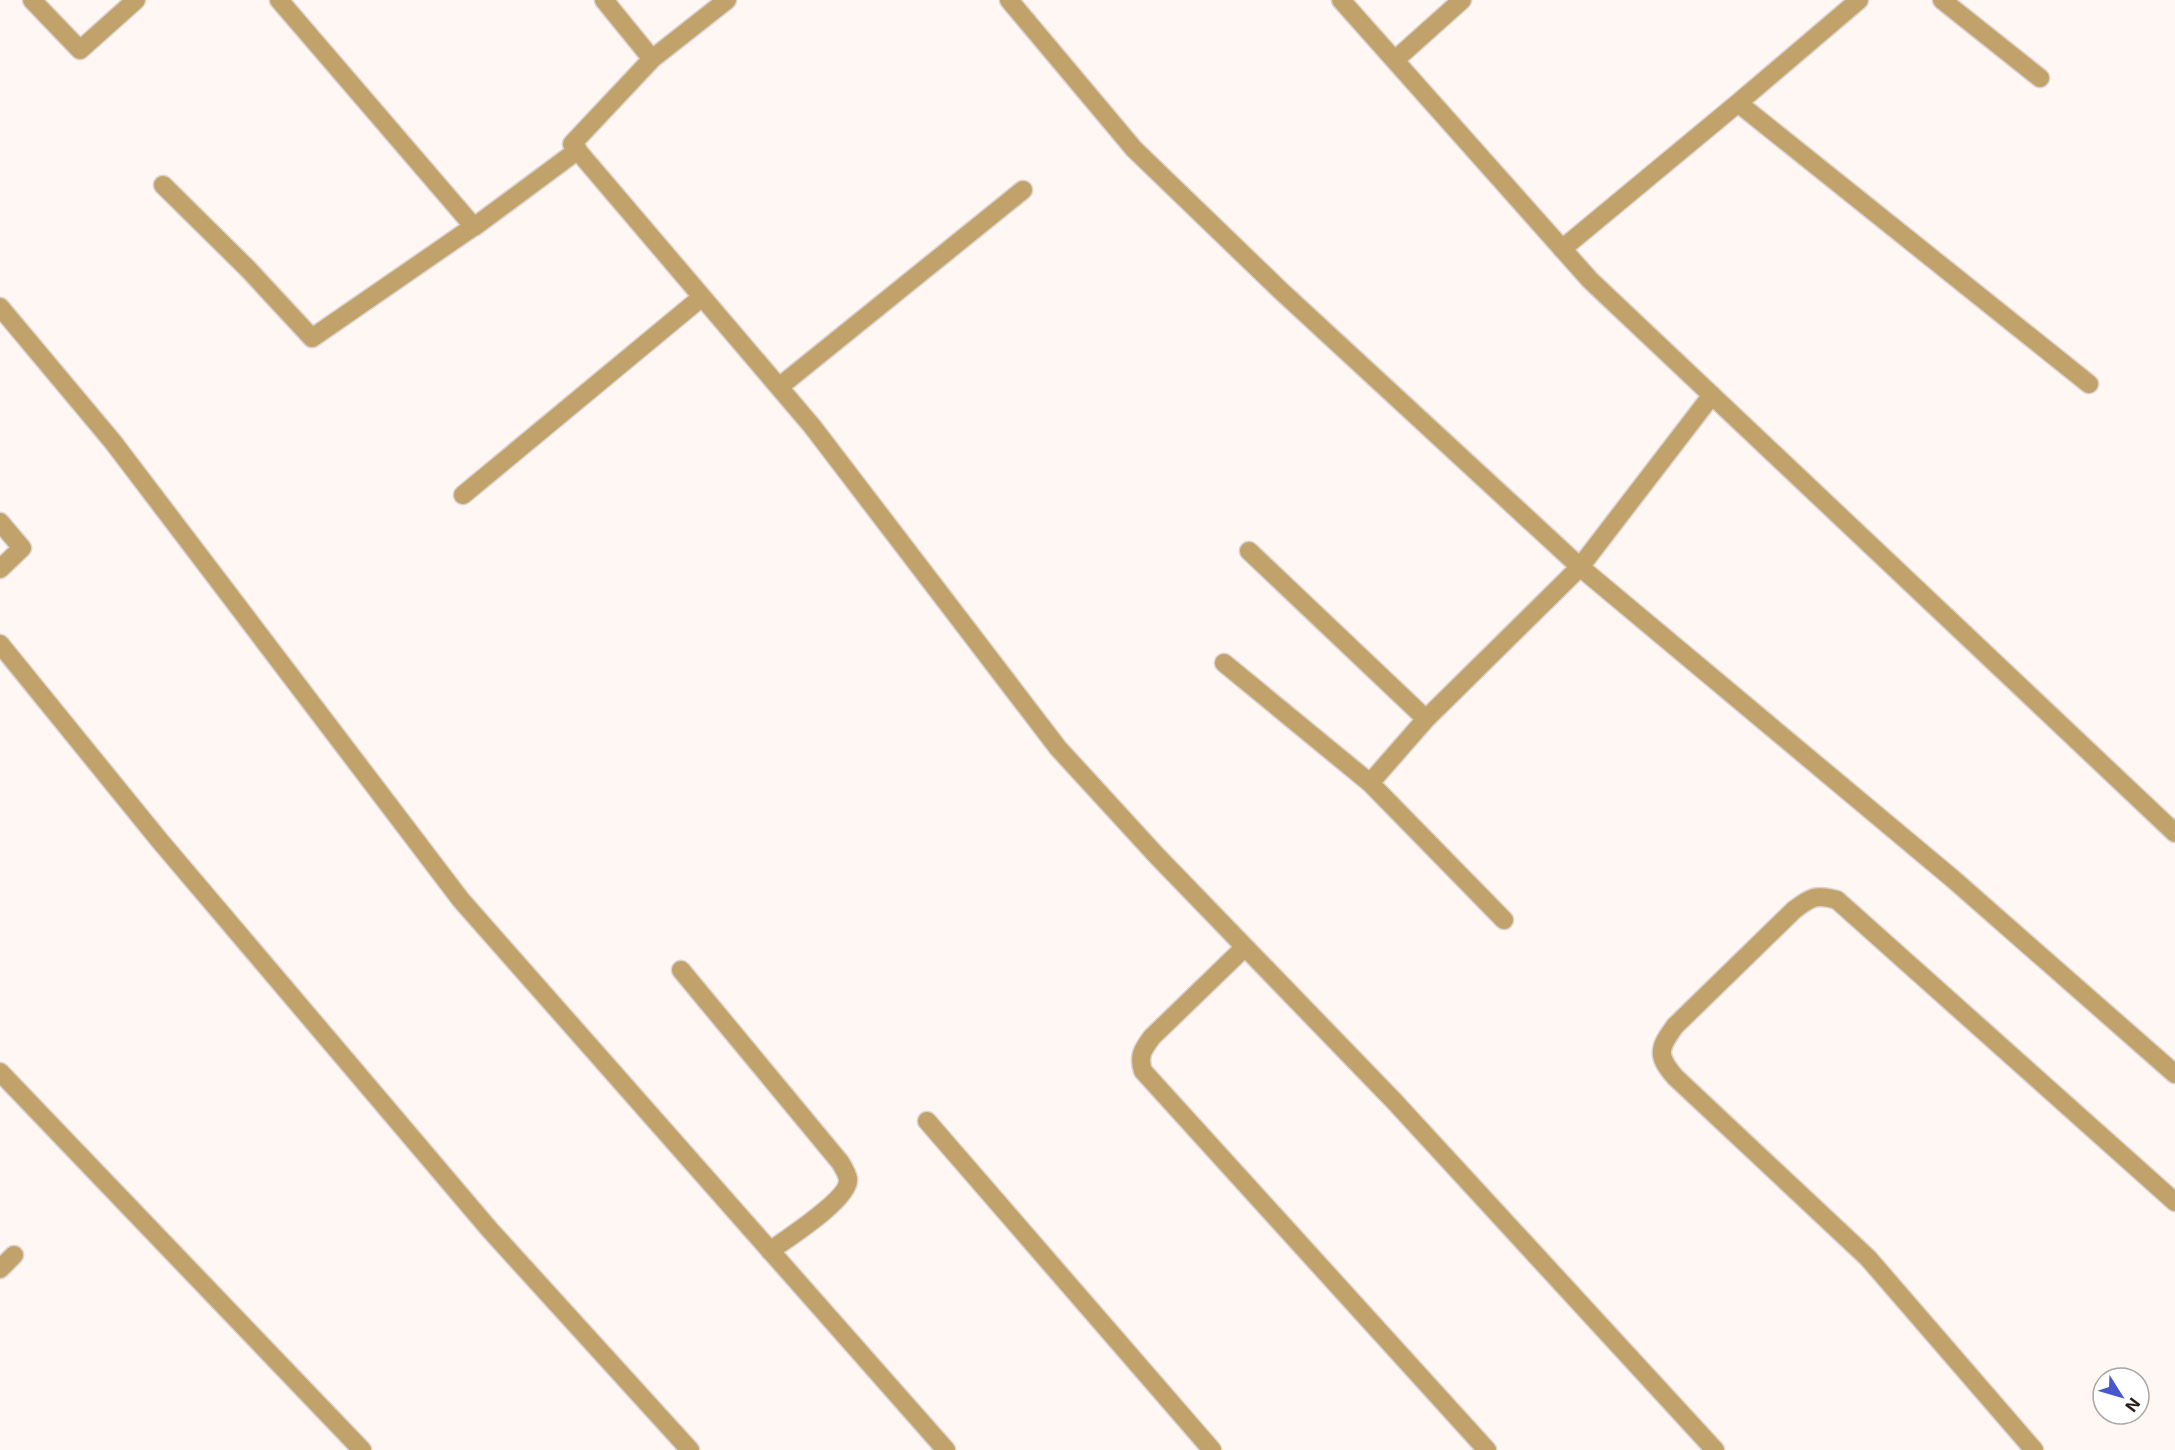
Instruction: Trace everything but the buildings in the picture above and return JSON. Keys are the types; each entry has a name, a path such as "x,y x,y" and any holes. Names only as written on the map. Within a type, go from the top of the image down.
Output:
{"street":[{"path":"32,0 80,50 136,0"},
{"path":"279,0 473,226"},
{"path":"604,0 652,59"},
{"path":"727,0 652,59 572,144 812,426 1058,748 1157,856 1394,1101 1715,1450"},
{"path":"1009,0 1134,149 1280,290 1580,567 1953,879 2175,1074"},
{"path":"1341,0 1590,280 2175,833"},
{"path":"1395,60 1462,0"},
{"path":"1562,249 1859,0"},
{"path":"1942,0 2040,78"},
{"path":"1738,103 2089,384"},
{"path":"163,185 248,269 312,338 578,150"},
{"path":"779,387 1023,190"},
{"path":"463,495 702,297"},
{"path":"0,307 112,442 460,900 946,1450"},
{"path":"1370,783 1426,719 1580,567 1712,395"},
{"path":"0,522 22,548 0,569"},
{"path":"1249,551 1426,719"},
{"path":"0,644 160,841 490,1230 690,1450"},
{"path":"1224,663 1370,783 1504,920"},
{"path":"2034,1450 1868,1258 1675,1077 1665,1065 1661,1055 1661,1047 1666,1038 1675,1026 1794,910 1810,898 1822,896 1837,900 2175,1202"},
{"path":"1245,947 1152,1037 1140,1055 1143,1071 1487,1450"},
{"path":"681,970 840,1162 848,1180 847,1187 834,1203 770,1251"},
{"path":"0,1072 362,1450"},
{"path":"927,1121 1212,1450"},
{"path":"0,1269 14,1256"}]}
